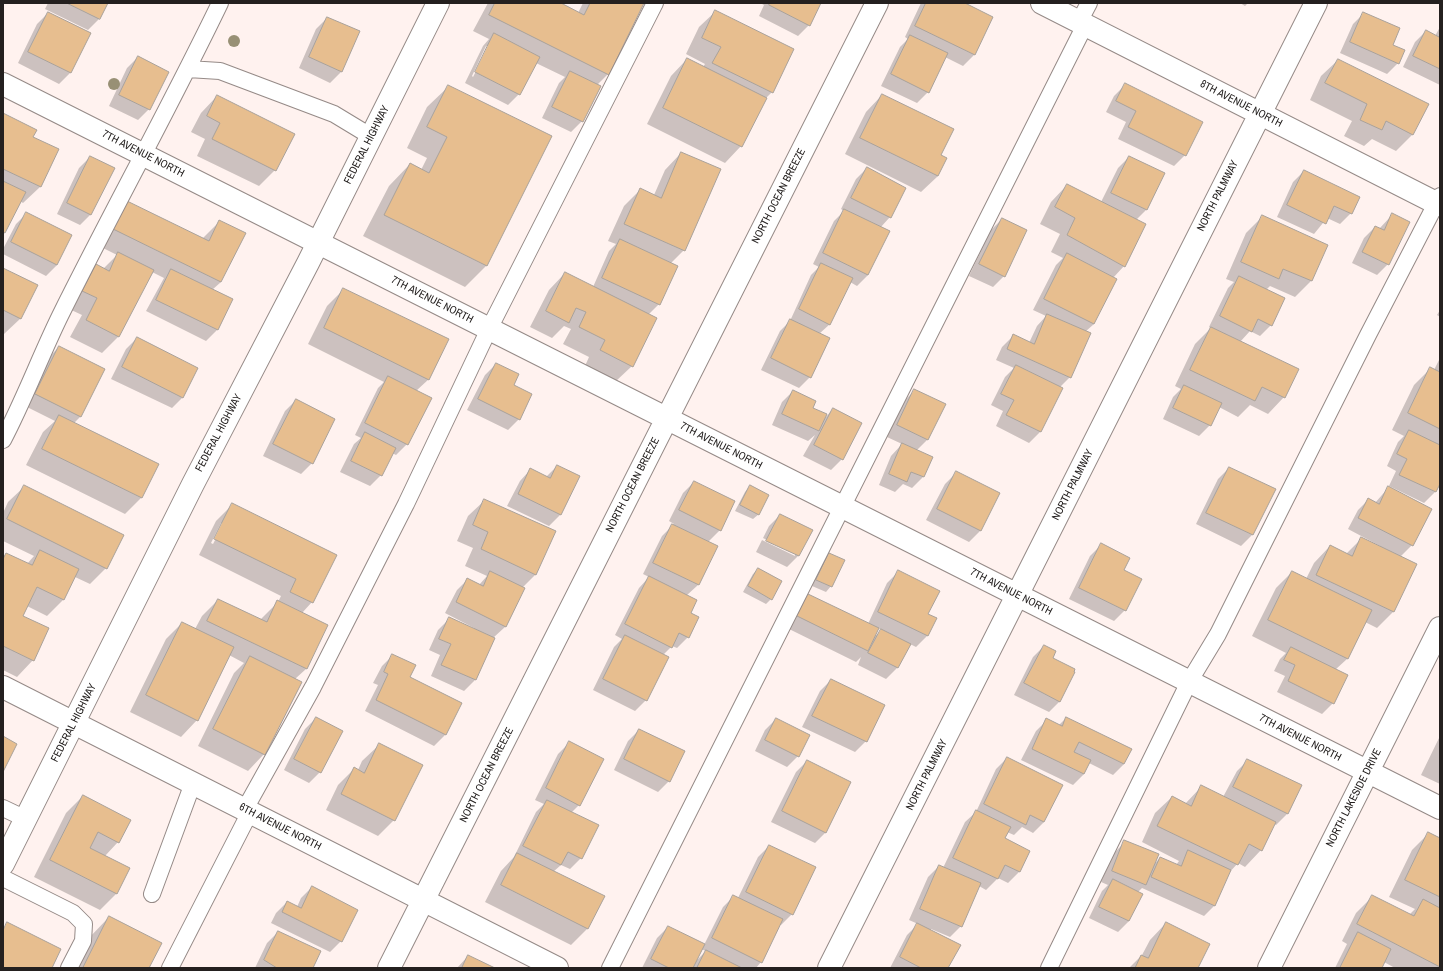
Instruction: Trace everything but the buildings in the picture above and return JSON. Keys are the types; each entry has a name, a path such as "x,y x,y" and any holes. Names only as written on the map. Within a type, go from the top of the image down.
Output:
{"street":[{"name":"FEDERAL HIGHWAY","path":"3,864 75,723 192,484 318,243 438,3"},
{"name":"NORTH OCEAN BREEZE","path":"389,968 877,3"},
{"name":"8TH AVENUE NORTH","path":"1042,3 1084,17 1260,114 1439,201"},
{"name":"NORTH PALMWAY","path":"829,968 1316,3"},
{"name":"7TH AVENUE NORTH","path":"3,84 1440,808"},
{"name":"NORTH LAKESIDE DRIVE","path":"1269,968 1440,628"},
{"name":"6TH AVENUE NORTH","path":"3,687 557,968"}],"lane":[{"path":"3,440 17,414 60,317 188,69 220,3"},
{"path":"170,968 247,811 313,687 392,532 489,329 655,3"},
{"path":"610,968 842,507 1084,17"},
{"path":"188,69 220,71 234,76 334,114 372,137"},
{"path":"1050,968 1189,682 1234,602 1368,335 1439,201"},
{"path":"152,894 193,783"},
{"path":"3,808 26,820"},
{"path":"3,878 72,913 84,924 82,941 69,968"}]}
